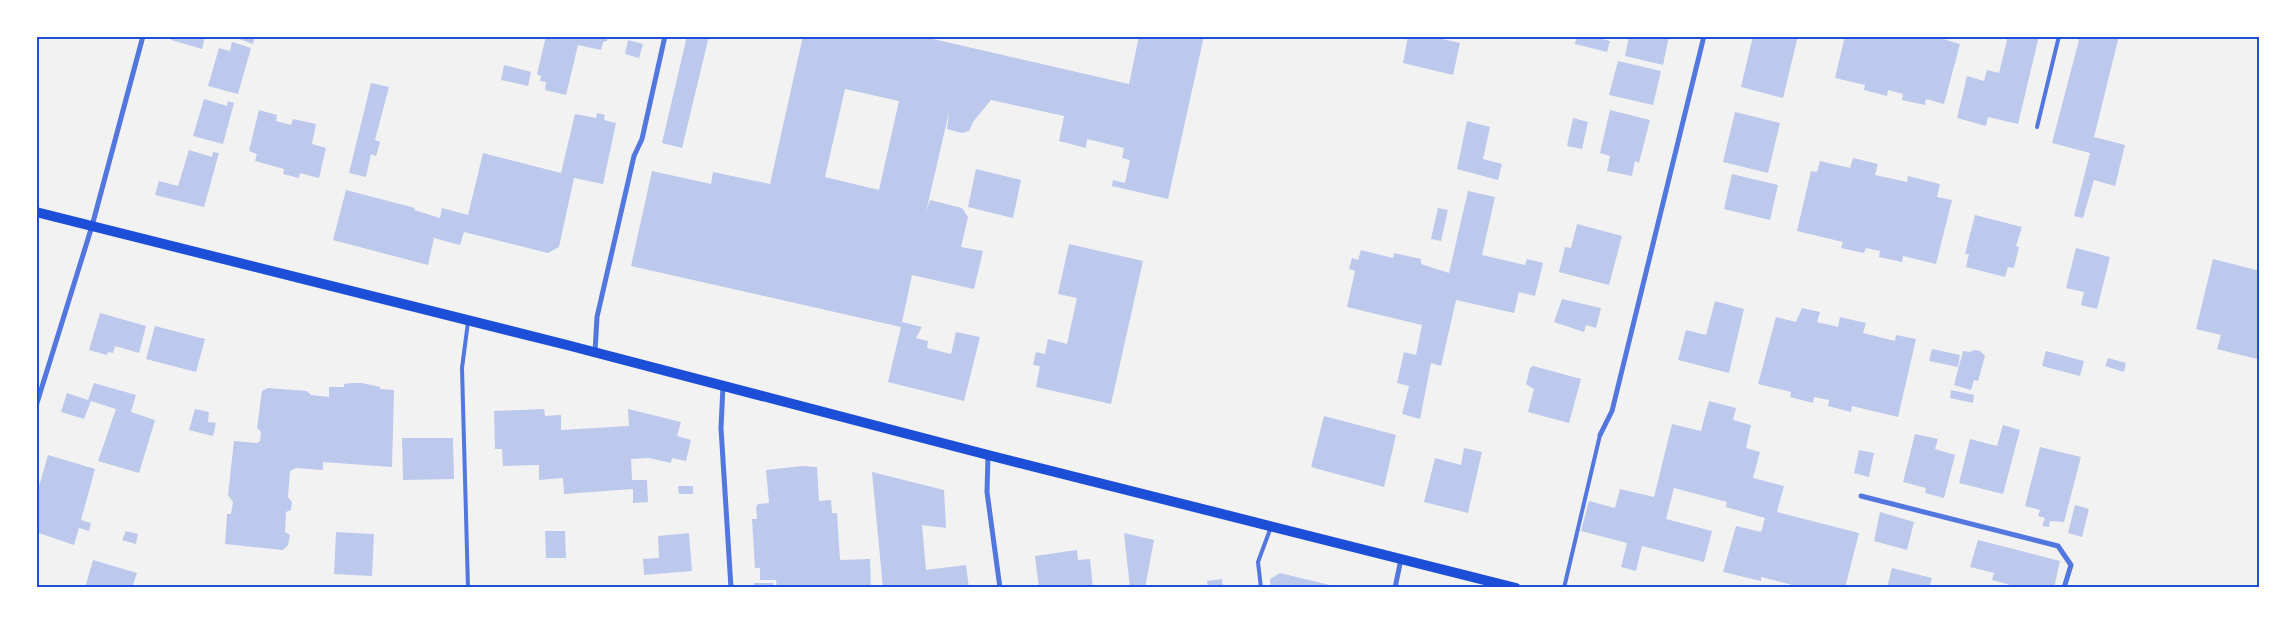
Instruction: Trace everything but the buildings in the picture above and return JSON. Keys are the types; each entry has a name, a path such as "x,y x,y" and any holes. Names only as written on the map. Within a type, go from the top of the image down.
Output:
{"main road":[{"path":"36,212 595,352 988,455 1516,588"}],"street":[{"path":"36,406 92,226 143,36"},
{"path":"595,352 597,316 634,156 642,139 665,36"},
{"path":"1600,435 1612,411 1704,36"},
{"path":"723,385 721,428 731,588"},
{"path":"988,455 986,492 1000,588"},
{"path":"1861,496 2058,546 2070,565 2064,588"},
{"path":"1395,588 1401,558"}],"lane":[{"path":"2037,127 2060,36"},
{"path":"468,320 462,368 468,588"},
{"path":"1564,588 1600,435"},
{"path":"1261,588 1258,562 1271,526"}]}
